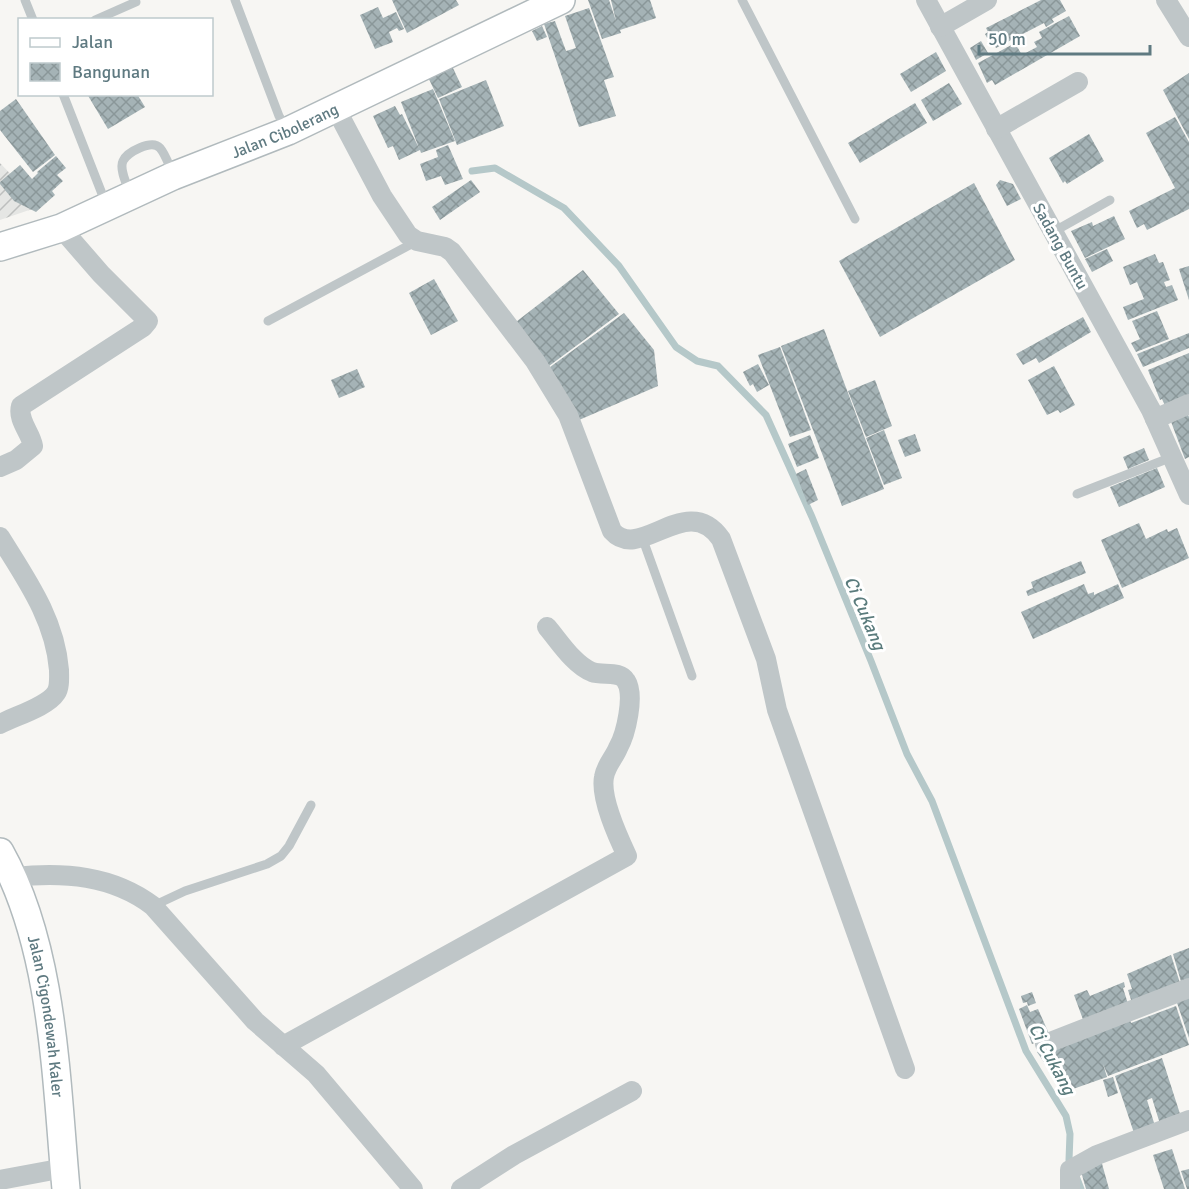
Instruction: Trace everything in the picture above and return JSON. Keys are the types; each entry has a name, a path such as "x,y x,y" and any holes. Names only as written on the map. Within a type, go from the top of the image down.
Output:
{"street":[{"name":"Jalan Cibolerang","path":"0,247 61,228 174,176 336,110 561,0"},
{"name":"Sadang Buntu","path":"926,0 1155,419 1189,495"},
{"path":"940,27 987,0"},
{"path":"1166,0 1189,37"},
{"path":"996,129 1078,82"},
{"path":"336,110 382,196 408,235 417,241 452,252 535,361 568,415 612,531 620,538 642,537 691,520 704,523 714,529 721,539 766,659 777,710 905,1069"},
{"path":"0,468 33,446 23,423 21,406 143,327 148,321 101,274 61,228"},
{"path":"1155,419 1189,404"},
{"path":"0,537 45,614 53,635 59,681 56,693 38,708 0,724"},
{"path":"283,1046 627,856 614,827 605,793 604,778 626,726 629,704 628,683 623,676 590,672 576,660 547,627"},
{"name":"Jalan Cigondewah Kaler","path":"0,852 14,876 40,961 51,1030 65,1178"},
{"path":"14,876 42,874 98,879 136,893 153,906 255,1021 316,1074 413,1189"},
{"path":"1045,1044 1189,988"},
{"path":"461,1189 513,1155 633,1091"},
{"path":"1073,1174 1189,1120"},
{"path":"0,1180 65,1178"}],"lane":[{"path":"25,0 32,18"},
{"path":"235,0 279,116 288,131"},
{"path":"742,0 855,219"},
{"path":"100,18 136,2"},
{"path":"64,96 119,201"},
{"path":"119,201 123,159 128,154 149,145 156,145 174,176"},
{"path":"1053,232 1110,200"},
{"path":"268,321 417,241"},
{"path":"1077,494 1172,457"},
{"path":"642,537 692,676"},
{"path":"153,906 185,891 267,864 281,856 289,846 311,804"}],"shaded area":[{"path":"0,163 41,206 0,220"}],"building":[{"path":"392,0 456,0 459,5 407,33"},
{"path":"588,0 609,0 616,21 611,0 650,0 656,18 620,30 621,33 602,39"},
{"path":"1041,0 1060,0 1066,11 1052,19 1054,22 1046,27 1044,23 996,48 994,44 991,45 985,34 988,32 986,28"},
{"path":"378,7 383,18 396,12 404,29 399,31 397,28 389,32 393,42 375,49 360,15"},
{"path":"589,8 614,77 604,80 616,116 579,127 544,24 555,21 566,51 576,48 565,16"},
{"path":"1069,16 1080,36 995,85 992,80 987,83 978,63 1015,43 1022,55 1037,47 1034,42 1042,38 1039,32"},
{"path":"542,26 547,37 537,41 532,31"},
{"path":"981,41 988,53 976,60 970,48"},
{"path":"936,52 946,71 911,92 900,74"},
{"path":"451,64 462,87 438,98 427,75"},
{"path":"1189,73 1189,139 1163,90"},
{"path":"486,80 504,126 457,145 439,99"},
{"path":"949,83 962,104 933,121 921,100"},
{"path":"433,89 455,141 421,153 420,150 399,160 393,146 388,148 373,116 395,106 400,115 402,114 419,148 401,102"},
{"path":"88,96 138,96 145,107 108,129"},
{"path":"16,99 55,155 33,172 0,130 0,111"},
{"path":"915,103 927,123 860,163 848,143"},
{"path":"1175,117 1189,142 1189,209 1147,230 1144,224 1137,228 1129,211 1175,188 1146,133"},
{"path":"1089,134 1104,161 1067,184 1065,181 1063,183 1049,158"},
{"path":"448,145 463,179 445,185 441,176 426,181 420,164 438,157 436,150"},
{"path":"56,156 66,168 57,175 63,181 52,191 55,195 36,212 14,201 0,184 20,165 32,179"},
{"path":"471,180 480,192 440,220 432,207"},
{"path":"1000,180 1013,184 1021,199 1007,206 996,185"},
{"path":"974,183 1015,260 880,337 839,261"},
{"path":"1114,216 1125,239 1085,258 1071,231 1092,222 1093,226"},
{"path":"1107,249 1113,261 1092,272 1085,259"},
{"path":"1155,254 1159,263 1163,262 1170,280 1164,282 1166,287 1172,285 1178,300 1128,320 1123,307 1144,299 1137,282 1130,285 1123,267"},
{"path":"1189,266 1189,300 1179,269"},
{"path":"583,270 619,314 545,369 512,325"},
{"path":"434,279 458,321 431,335 409,293"},
{"path":"1157,311 1169,339 1136,352 1131,343 1140,339 1132,321"},
{"path":"624,313 654,350 658,386 579,420 546,370"},
{"path":"1083,317 1091,332 1039,363 1036,358 1023,365 1016,354"},
{"path":"824,329 884,489 842,506 781,346"},
{"path":"1189,333 1189,348 1143,367 1137,354"},
{"path":"780,347 811,430 790,437 758,355"},
{"path":"1189,353 1189,398 1166,408 1162,399 1160,400 1148,370"},
{"path":"758,364 769,385 757,392 753,384 750,386 743,372"},
{"path":"1054,366 1075,405 1060,413 1058,410 1047,415 1028,380"},
{"path":"357,369 365,387 339,398 331,380"},
{"path":"875,380 892,426 866,437 848,391"},
{"path":"1187,412 1189,457 1185,459 1170,419"},
{"path":"884,430 902,478 884,485 866,438"},
{"path":"915,434 921,451 905,457 898,440"},
{"path":"810,435 819,458 797,467 788,444"},
{"path":"1144,448 1149,460 1128,469 1123,457"},
{"path":"1157,468 1165,487 1119,507 1110,487"},
{"path":"806,469 818,500 808,505 796,474"},
{"path":"1139,523 1146,539 1167,529 1168,532 1177,528 1189,558 1122,588 1101,540"},
{"path":"1081,561 1086,573 1028,596 1026,591 1033,588 1031,582"},
{"path":"1084,584 1088,594 1094,592 1094,595 1118,584 1124,598 1033,639 1021,612"},
{"path":"1189,948 1189,983 1182,985 1173,954"},
{"path":"1171,955 1180,983 1132,1003 1128,990 1132,989 1127,974"},
{"path":"1124,982 1125,987 1123,988 1129,1007 1085,1025 1074,995 1087,990 1090,996"},
{"path":"1032,992 1036,1003 1028,1006 1027,1002 1023,1003 1021,996"},
{"path":"1189,992 1189,1038 1175,997"},
{"path":"1027,1005 1030,1012 1038,1009 1050,1036 1032,1044 1019,1009"},
{"path":"1176,1006 1189,1045 1108,1076 1103,1064 1107,1077 1073,1089 1068,1075 1056,1080 1037,1052 1091,1031 1128,1012 1131,1023"},
{"path":"1162,1058 1181,1117 1160,1124 1152,1098 1147,1100 1155,1126 1134,1133 1115,1076"},
{"path":"1113,1077 1118,1093 1108,1097 1103,1080"},
{"path":"1172,1149 1185,1189 1164,1189 1153,1155"},
{"path":"1101,1160 1109,1189 1086,1189 1080,1168"},
{"path":"1189,1169 1189,1189 1187,1189 1181,1171"}],"waterway":[{"name":"Ci Cukang","path":"472,171 495,168 564,208 619,266 676,347 697,361 718,366 766,415 812,517 907,754 932,801 1026,1051 1066,1116 1070,1134 1069,1160 1072,1166"},
{"name":"Ci Cukang","path":"1076,1176 1081,1189"}]}
